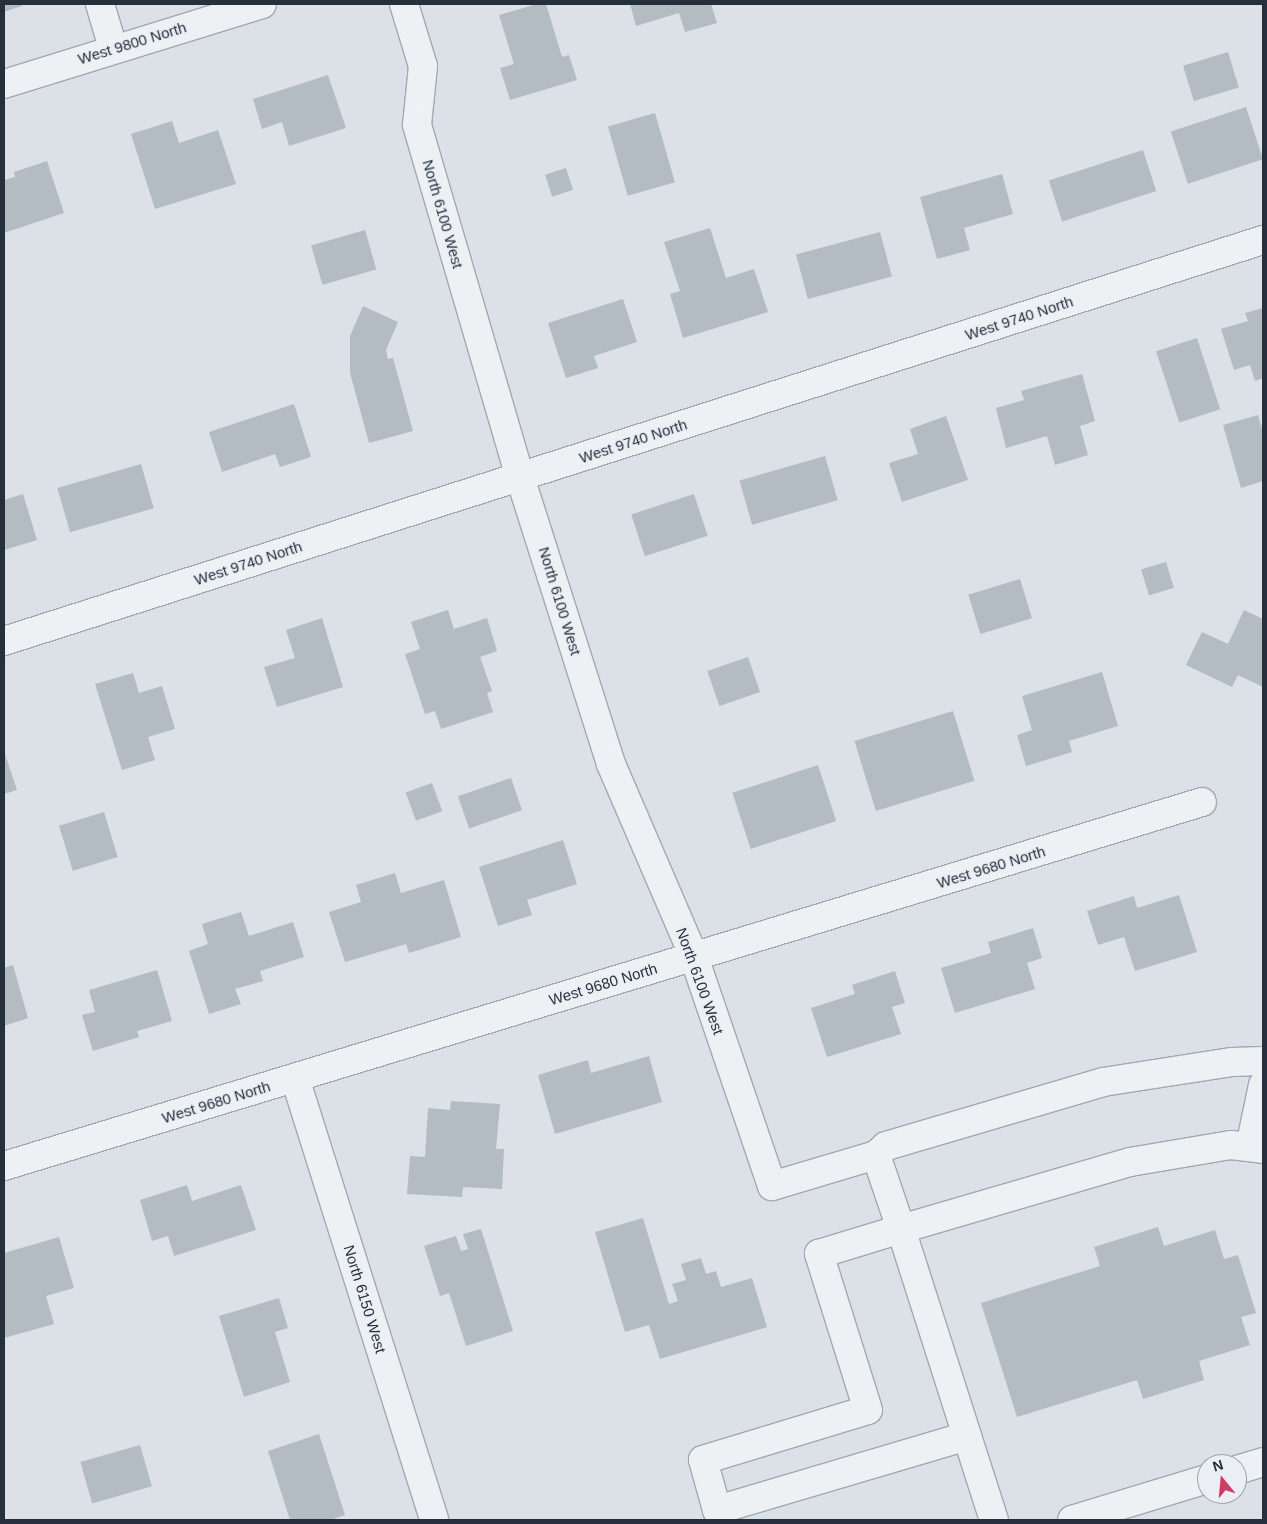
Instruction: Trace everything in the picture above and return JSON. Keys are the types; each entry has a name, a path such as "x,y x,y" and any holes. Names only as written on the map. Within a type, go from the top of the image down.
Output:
{"street":[{"path":"100,4 113,48"},
{"name":"West 9800 North","path":"4,84 113,48 262,4"},
{"name":"North 6100 West","path":"404,4 423,66 417,125 520,477 611,764 694,957 772,1186 876,1155"},
{"name":"West 9740 North","path":"4,641 1263,240"},
{"name":"West 9680 North","path":"4,1166 1202,802"},
{"path":"994,1520 876,1155 886,1146 1103,1082 1232,1062 1263,1061"},
{"name":"North 6150 West","path":"295,1078 434,1520"},
{"path":"967,1436 718,1510 703,1460 868,1410 819,1254 1130,1162 1231,1145 1256,1148 1263,1085"},
{"path":"1247,1467 1263,1462"},
{"path":"1072,1520 1197,1482"}],"building":[{"path":"4,4 22,4 22,6 4,12"},
{"path":"537,4 546,4 562,57 569,55 577,80 510,100 500,68 514,64 499,15"},
{"path":"630,4 711,4 717,23 685,32 679,13 636,26"},
{"path":"1228,52 1239,87 1194,101 1183,66"},
{"path":"328,75 346,128 289,146 282,122 262,129 253,99"},
{"path":"1246,107 1263,159 1188,184 1171,131"},
{"path":"655,113 675,182 628,196 608,127"},
{"path":"172,121 179,143 218,130 236,184 155,209 131,134"},
{"path":"1143,150 1156,191 1062,221 1049,181"},
{"path":"47,161 64,213 4,233 4,180 15,177 14,172"},
{"path":"566,168 573,190 552,197 545,175"},
{"path":"1002,174 1013,214 964,228 970,250 937,259 920,197"},
{"path":"710,228 726,278 754,269 768,312 683,338 670,294 680,291 664,242"},
{"path":"365,230 376,269 322,285 311,245"},
{"path":"880,232 892,276 808,299 796,255"},
{"path":"623,299 637,342 594,356 598,368 566,378 548,323"},
{"path":"363,306 398,322 386,350 388,359 393,358 413,431 369,443 350,373 350,336"},
{"path":"1263,308 1263,378 1255,381 1250,365 1234,370 1221,329 1248,321 1245,313"},
{"path":"1197,338 1220,409 1179,423 1156,351"},
{"path":"1082,374 1095,421 1080,426 1088,455 1055,465 1047,436 1006,448 996,408 1024,400 1021,391"},
{"path":"294,404 311,457 280,467 275,454 222,472 209,432"},
{"path":"1258,415 1263,432 1263,481 1241,488 1223,425"},
{"path":"946,416 968,480 902,502 889,463 918,454 910,429"},
{"path":"825,456 838,500 752,525 739,481"},
{"path":"141,464 154,508 70,532 57,488"},
{"path":"23,494 37,540 4,550 4,500"},
{"path":"694,494 708,536 645,556 631,514"},
{"path":"1166,562 1174,588 1149,595 1141,570"},
{"path":"1020,579 1032,618 980,634 968,595"},
{"path":"448,610 454,629 487,618 497,651 480,657 492,691 487,693 493,712 441,729 435,711 425,714 405,654 420,649 411,622"},
{"path":"1244,610 1263,619 1263,687 1238,675 1232,687 1186,665 1202,632 1228,644"},
{"path":"322,618 343,687 277,707 264,667 295,658 286,630"},
{"path":"748,657 760,692 719,706 707,671"},
{"path":"1102,672 1118,726 1069,741 1072,752 1026,766 1017,735 1032,730 1022,696"},
{"path":"133,673 139,693 162,686 175,729 148,737 155,760 122,770 95,684"},
{"path":"953,711 974,781 876,811 855,741"},
{"path":"4,751 17,790 4,794"},
{"path":"818,765 836,821 751,849 732,793"},
{"path":"511,778 522,810 469,828 458,796"},
{"path":"432,783 442,811 416,821 406,793"},
{"path":"104,812 118,857 73,871 59,826"},
{"path":"563,840 577,884 527,900 532,915 498,926 479,867"},
{"path":"395,873 401,893 444,880 461,937 409,953 406,944 345,962 329,912 361,902 356,885"},
{"path":"1179,895 1197,952 1135,971 1124,937 1098,945 1087,911 1134,896 1137,908"},
{"path":"241,912 249,936 293,922 304,957 260,971 263,981 235,989 241,1004 209,1014 189,951 208,944 202,924"},
{"path":"1033,928 1042,958 1027,963 1035,989 955,1013 941,968 991,953 988,942"},
{"path":"13,965 28,1018 4,1026 4,968"},
{"path":"157,970 172,1021 137,1031 139,1037 93,1051 82,1015 95,1012 89,990"},
{"path":"895,971 905,1003 892,1007 901,1034 827,1057 811,1008 855,994 852,985"},
{"path":"649,1056 662,1102 555,1134 538,1075 588,1060 591,1073"},
{"path":"451,1101 500,1104 496,1149 504,1149 502,1189 463,1187 462,1197 407,1194 410,1156 425,1157 428,1108 450,1110"},
{"path":"187,1185 192,1201 241,1185 256,1230 174,1256 168,1236 152,1241 140,1200"},
{"path":"643,1218 669,1304 678,1301 672,1284 686,1280 681,1264 701,1258 706,1274 716,1271 721,1287 752,1278 767,1327 660,1359 649,1325 625,1332 595,1232"},
{"path":"1158,1227 1164,1246 1215,1230 1224,1259 1238,1255 1256,1313 1241,1317 1250,1345 1199,1361 1204,1380 1143,1399 1137,1380 1017,1417 981,1303 1100,1266 1094,1247"},
{"path":"481,1229 513,1331 466,1346 449,1293 440,1296 424,1246 456,1236 461,1251 468,1249 463,1234"},
{"path":"59,1237 74,1288 46,1296 54,1324 4,1338 4,1253"},
{"path":"279,1298 288,1328 275,1332 290,1382 244,1397 219,1316"},
{"path":"319,1434 345,1515 330,1520 290,1520 268,1451"},
{"path":"140,1445 152,1486 92,1503 80,1462"}]}
